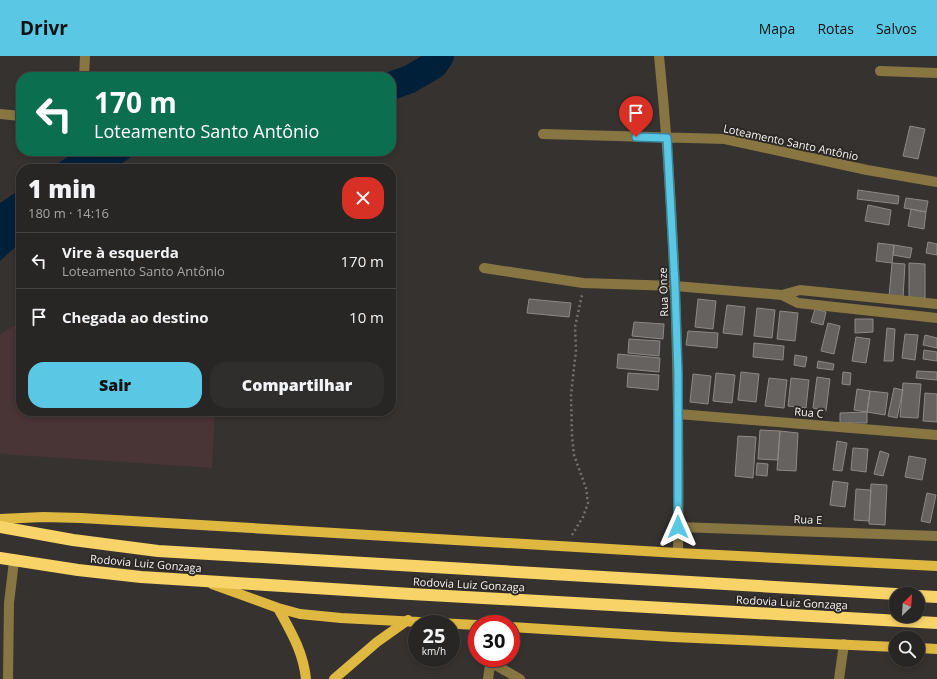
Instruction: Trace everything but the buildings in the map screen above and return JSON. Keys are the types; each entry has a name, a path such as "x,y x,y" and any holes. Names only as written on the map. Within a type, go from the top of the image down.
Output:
{"highway":[{"name":"Rodovia Luiz Gonzaga","path":"0,527 73,540 158,551 889,594"},
{"name":"Rodovia Luiz Gonzaga","path":"0,558 141,577 207,582 937,623"},
{"path":"925,596 937,597"}],"main road":[{"path":"0,519 43,517 81,518 563,547 937,566"},
{"path":"207,582 278,608 300,614 320,617 408,620"},
{"path":"278,608 299,646 306,679"},
{"path":"334,679 376,642 408,620"},
{"path":"520,628 673,637 889,647"},
{"path":"925,648 937,649"}],"street":[{"path":"84,72 85,56"},
{"name":"Rua Onze","path":"659,56 667,138 675,286 678,414 678,553"},
{"path":"880,71 937,73"},
{"path":"0,114 16,116"},
{"name":"Loteamento Santo Antônio","path":"543,134 725,139 866,170 937,182"},
{"path":"484,268 583,283 675,286 782,294 800,290 937,304"},
{"path":"782,294 798,303 937,318"},
{"name":"Rua C","path":"678,414 937,435"},
{"name":"Rua E","path":"678,527 937,536"},
{"path":"8,679 9,611 14,561"},
{"path":"839,679 844,644"},
{"path":"488,679 489,667"},
{"path":"501,667 520,679"}],"path":[{"path":"563,547 583,517 588,503 586,488 574,455 572,422 572,389 576,350 575,327 583,283"}],"shaded area":[{"path":"16,325 16,416 215,416 212,468 0,454 0,334"}],"water":[{"path":"69,156 132,156 120,164 57,164"},
{"path":"16,192 16,247 0,261 0,203"}],"waterway":[{"path":"396,84 410,79 434,65 440,56"}],"route":[{"path":"636,137 667,138 678,374 678,527"}]}
